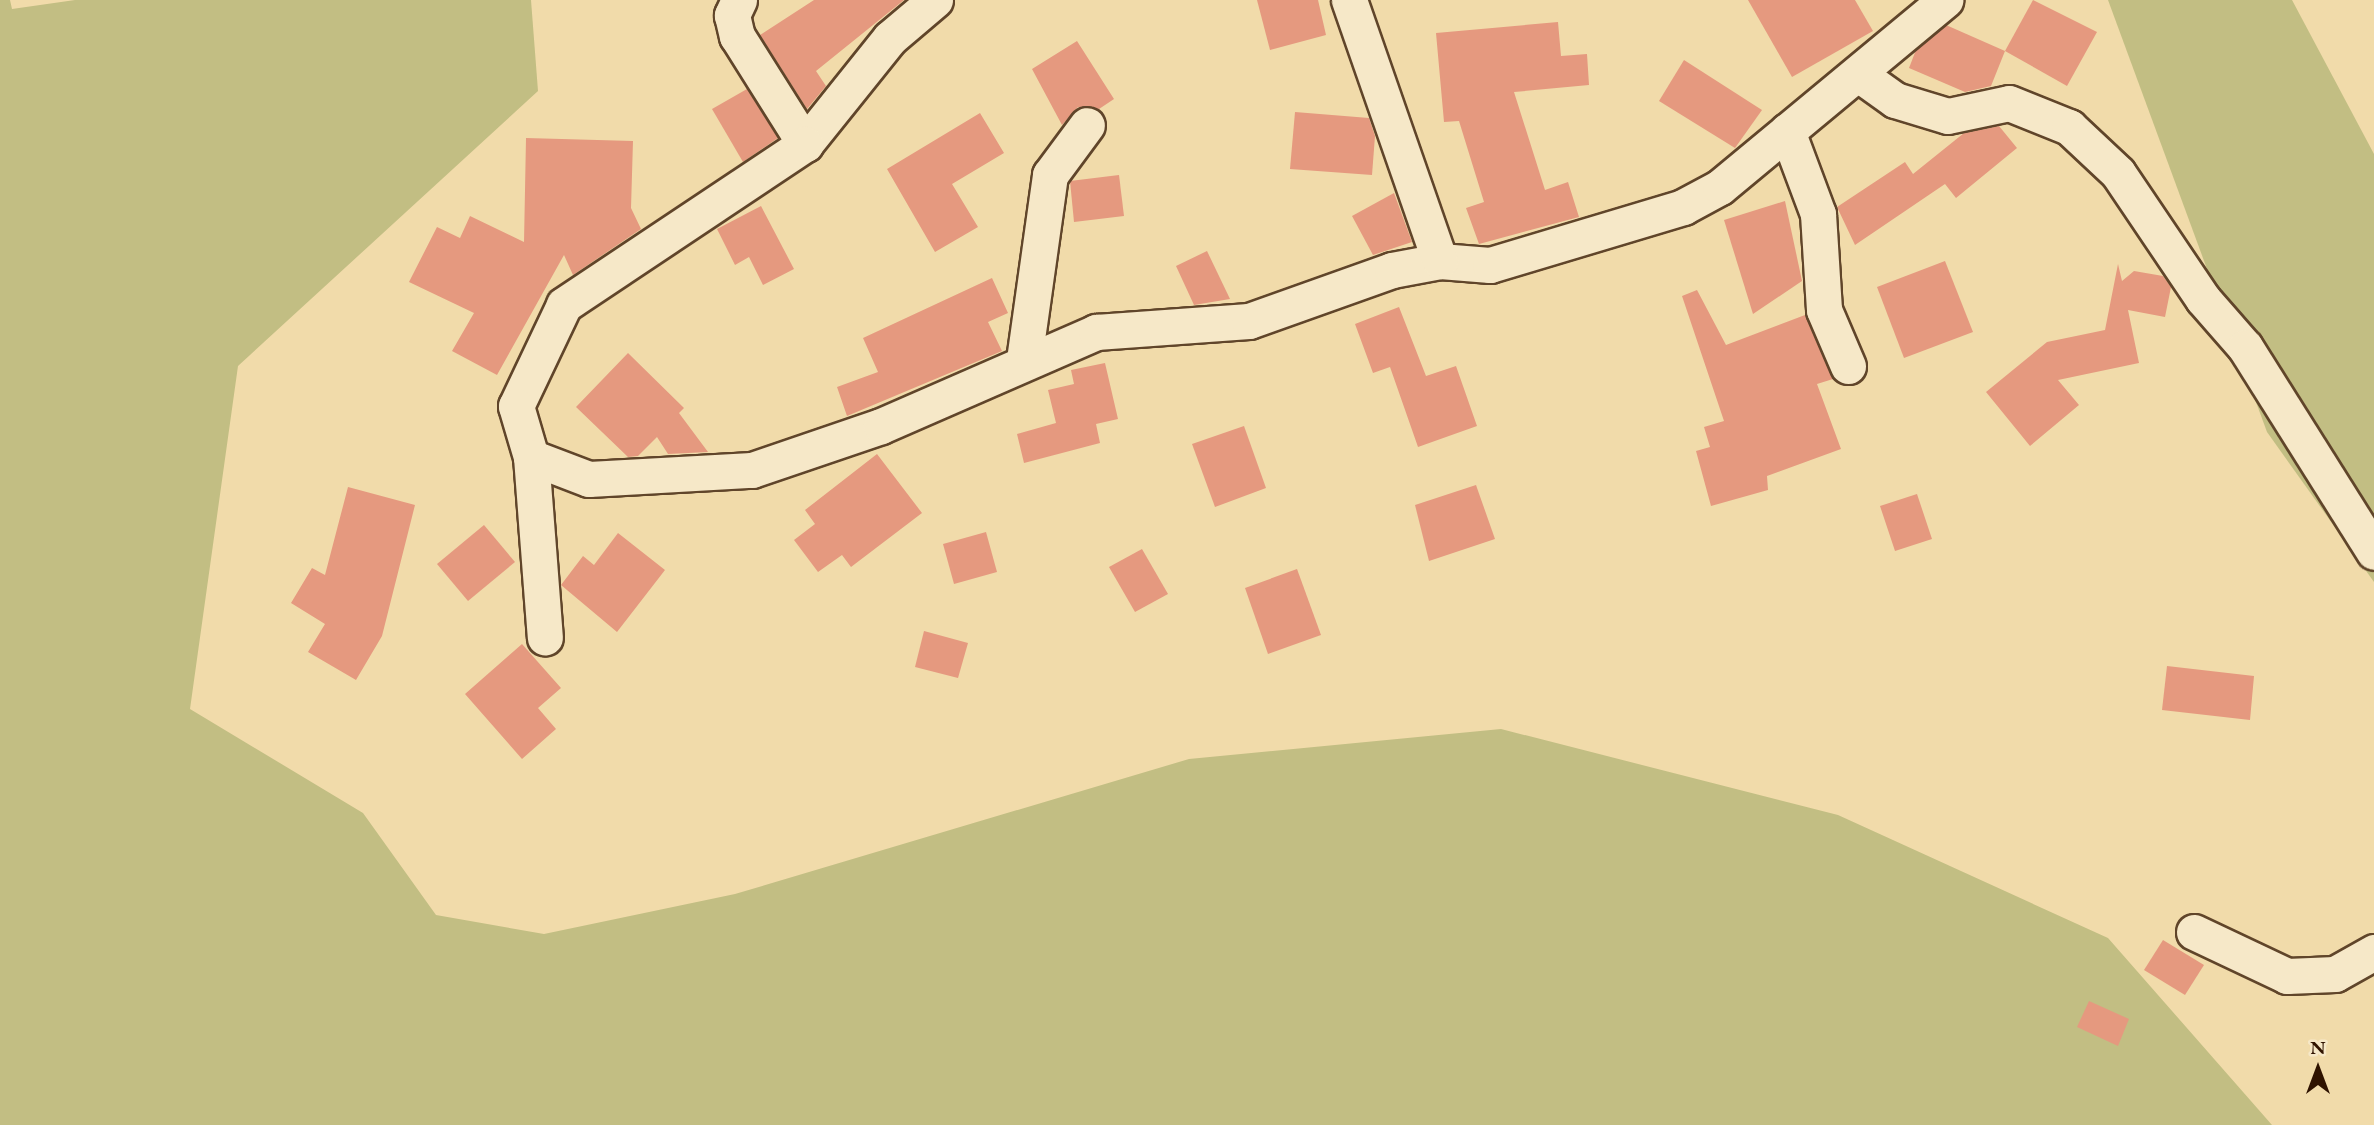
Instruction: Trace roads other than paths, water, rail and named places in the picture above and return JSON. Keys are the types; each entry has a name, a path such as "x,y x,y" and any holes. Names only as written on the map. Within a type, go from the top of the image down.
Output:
{"street":[{"path":"739,0 732,15 737,36 806,144"},
{"path":"545,637 531,457 516,406 564,305 806,144 890,38 935,0"},
{"path":"1349,0 1440,261"},
{"path":"531,457 589,479 752,470 870,430 1024,360 1112,329 1249,321 1392,270 1440,261 1490,265 1683,207 1720,187 1860,75 1945,0"},
{"path":"1860,75 1895,100 1948,116 2009,103 2069,127 2118,173 2203,299 2245,347 2374,552"},
{"path":"1024,360 1050,175 1087,125"},
{"path":"1787,131 1818,214 1824,310 1848,366"},
{"path":"2194,932 2287,976 2335,974 2374,952"}]}
